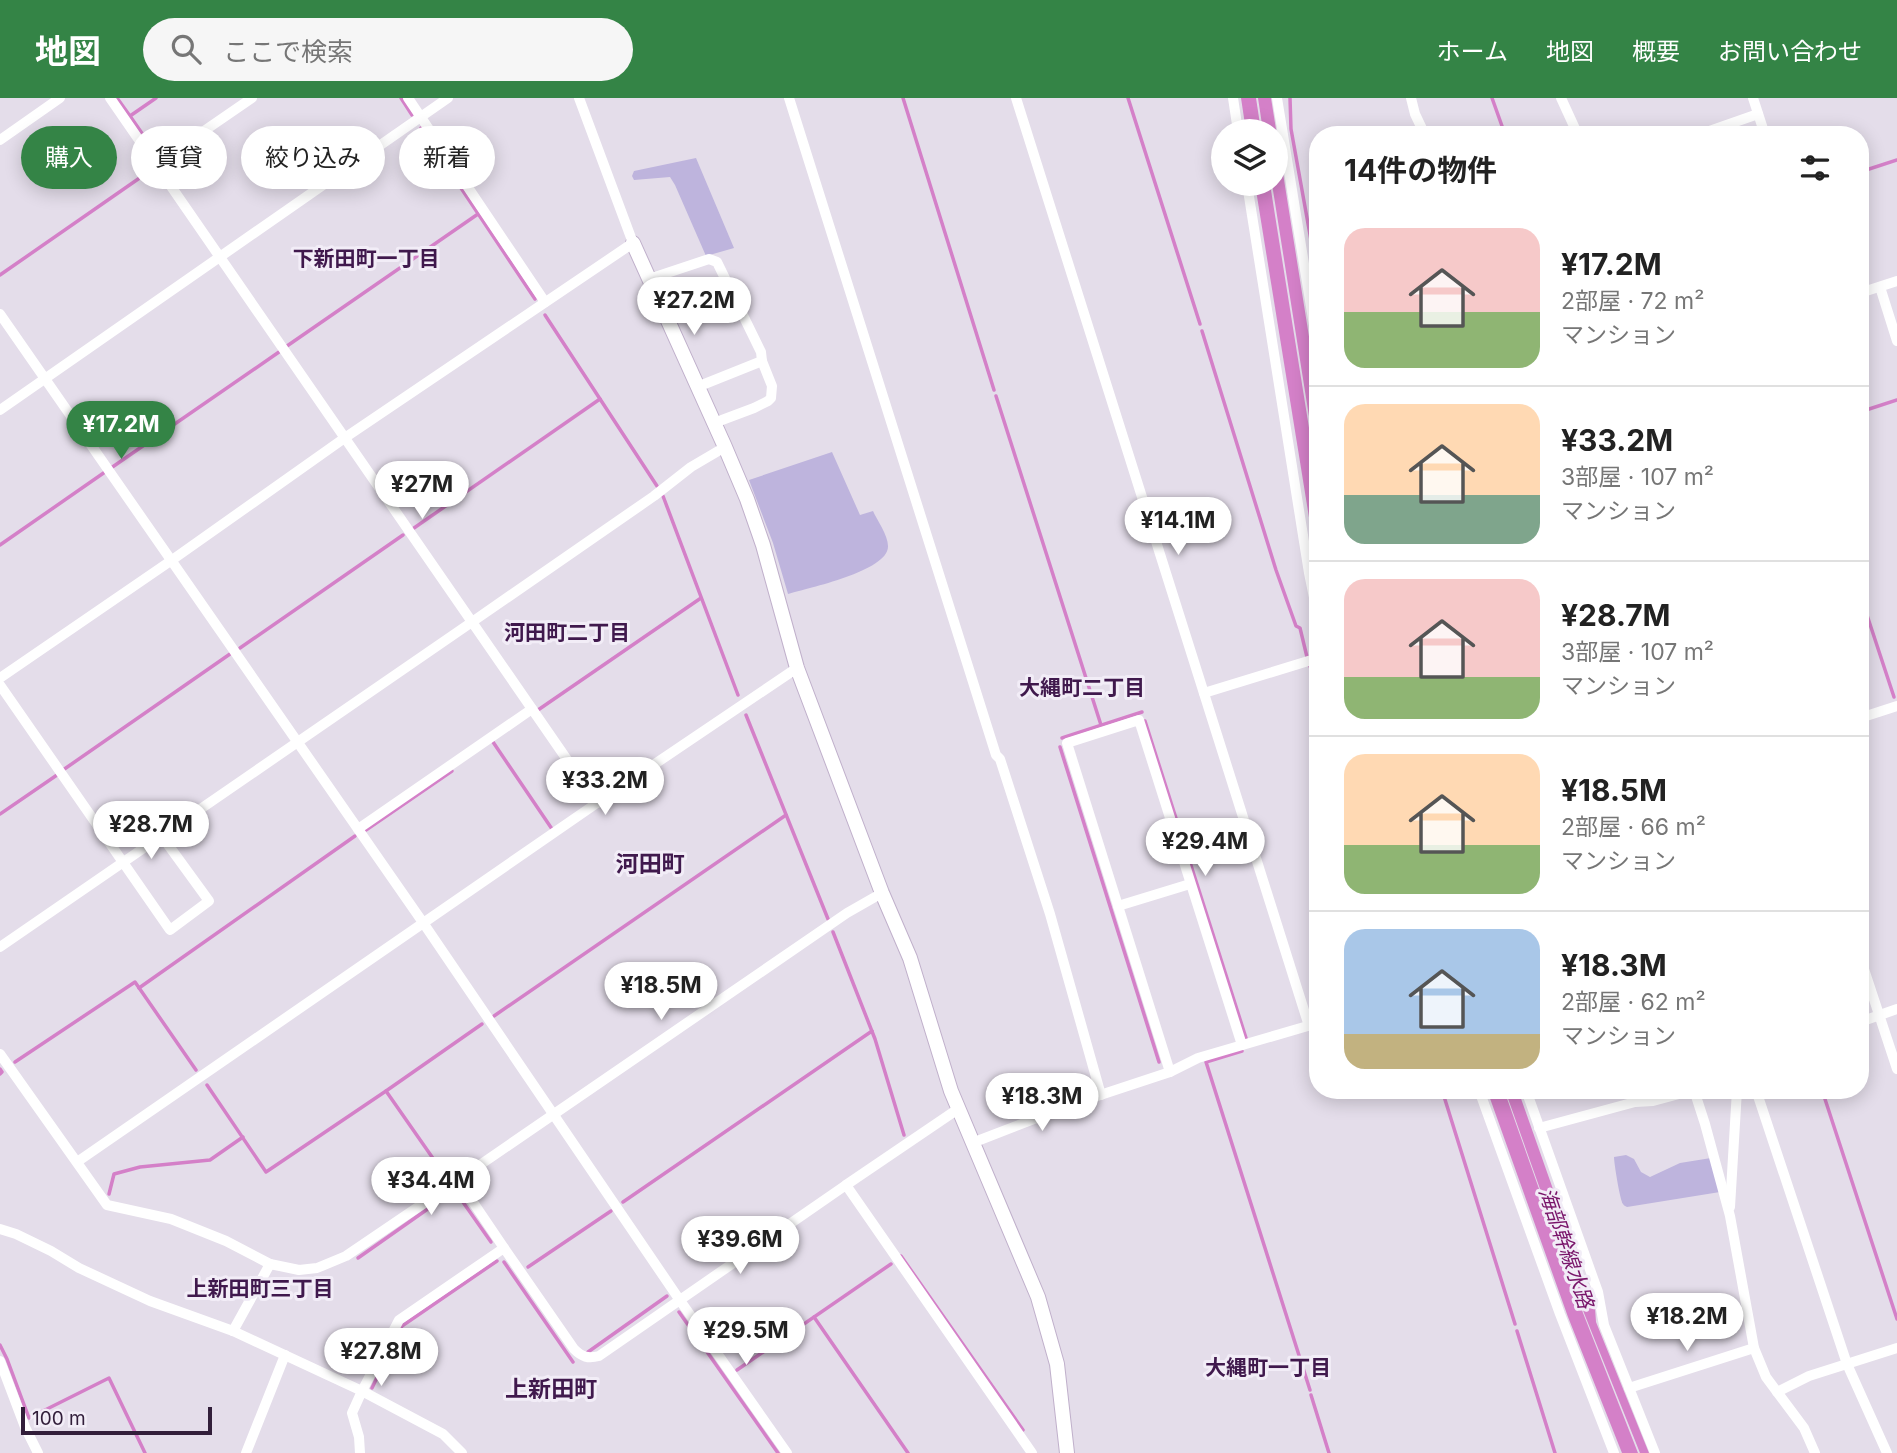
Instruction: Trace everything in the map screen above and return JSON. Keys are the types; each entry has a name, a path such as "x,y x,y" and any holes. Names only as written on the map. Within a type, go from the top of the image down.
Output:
{"street":[{"path":"0,140 60,98"},
{"path":"110,98 131,128"},
{"path":"211,126 252,98"},
{"path":"408,98 545,302"},
{"path":"0,410 448,98"},
{"path":"579,98 633,243 747,499 763,545 797,668 882,893 910,958 951,1091 1038,1297 1057,1364 1067,1453"},
{"path":"789,98 996,755 1000,759 1050,914 1101,1095"},
{"path":"1016,98 1204,693 1309,1013"},
{"path":"1233,98 1236,119"},
{"path":"1277,98 1309,295"},
{"path":"1411,98 1421,126"},
{"path":"1561,98 1573,126"},
{"path":"1753,98 1762,126"},
{"path":"1724,126 1758,114"},
{"path":"173,189 597,803"},
{"path":"1249,196 1309,573"},
{"path":"0,678 172,561 346,437 633,243"},
{"path":"649,279 709,259 717,262 761,352 772,386 771,398 754,408 714,423"},
{"path":"1869,290 1897,281"},
{"path":"1880,287 1897,341"},
{"path":"0,314 787,1453"},
{"path":"697,387 762,361"},
{"path":"0,947 298,743 691,467 725,447"},
{"path":"1204,693 1309,661"},
{"path":"77,1162 797,668"},
{"path":"0,685 170,930 209,901 161,835"},
{"path":"1869,715 1897,706"},
{"path":"358,829 532,709"},
{"path":"1170,1072 1067,743 1139,720 1242,1045"},
{"path":"1118,906 1190,884"},
{"path":"0,1054 107,1205 172,1219 226,1241 270,1264 299,1270 317,1268 346,1256 847,913 882,893"},
{"path":"1869,984 1897,1069"},
{"path":"1869,1018 1897,1009"},
{"path":"972,1143 1170,1072 1198,1058 1309,1026"},
{"path":"1482,1099 1560,1314 1614,1453"},
{"path":"1529,1099 1598,1292 1604,1325 1656,1453"},
{"path":"1539,1128 1635,1102 1660,1099"},
{"path":"1697,1099 1730,1216 1754,1348 1766,1377 1804,1428 1815,1453"},
{"path":"1730,1216 1736,1099"},
{"path":"1759,1099 1847,1364 1887,1453"},
{"path":"458,1181 574,1349 581,1356 590,1358 599,1356 958,1109"},
{"path":"846,1185 1032,1453"},
{"path":"0,1229 16,1234 79,1268 150,1301 233,1331 362,1391 443,1434 463,1453"},
{"path":"360,1453 359,1437 352,1413 399,1320 504,1248"},
{"path":"233,1331 270,1264"},
{"path":"1629,1388 1754,1348"},
{"path":"1777,1392 1809,1376 1897,1348"},
{"path":"246,1453 285,1355"},
{"path":"0,1361 38,1453"}],"shaded area":[{"path":"696,158 734,248 706,256 670,177 634,180 632,176 634,171"},
{"path":"832,452 860,515 873,511 888,546 885,555 862,571 788,594 773,543 749,480"},
{"path":"1626,1155 1634,1159 1641,1172 1650,1177 1680,1163 1711,1158 1720,1192 1627,1207 1620,1196 1614,1157"}],"water":[{"path":"1241,98 1256,98 1259,119 1244,119"},
{"path":"1258,98 1271,98 1274,119 1261,119"},
{"path":"1257,196 1272,196 1309,428 1309,517"},
{"path":"1274,196 1287,196 1309,337 1309,416"},
{"path":"1490,1099 1507,1099 1583,1313 1638,1453 1622,1453 1568,1317"},
{"name":"海部幹線水路","path":"1508,1099 1521,1099 1595,1308 1596,1322 1649,1453 1640,1453 1584,1313"}],"waterway":[{"path":"117,98 130,116"},
{"path":"137,126 130,116 156,98"},
{"path":"401,98 412,115"},
{"path":"903,98 994,390"},
{"path":"1128,98 1200,324"},
{"path":"1290,98 1291,129 1309,229"},
{"path":"1492,98 1502,126"},
{"path":"1869,169 1897,160"},
{"path":"0,275 131,184"},
{"path":"462,189 535,299"},
{"path":"287,346 478,214"},
{"path":"545,315 657,486"},
{"path":"1202,331 1276,570 1296,626 1300,628 1307,657"},
{"path":"111,468 279,352"},
{"path":"996,396 1101,725"},
{"path":"414,528 600,399"},
{"path":"1869,409 1897,400"},
{"path":"0,545 105,472"},
{"path":"663,496 738,695"},
{"path":"240,648 403,535"},
{"path":"538,710 701,598"},
{"path":"1869,621 1894,697"},
{"path":"63,770 230,654"},
{"path":"1062,738 1142,712"},
{"path":"746,715 828,919"},
{"path":"1145,721 1246,1038"},
{"path":"493,742 552,829"},
{"path":"1060,747 1159,1062"},
{"path":"366,830 452,771"},
{"path":"0,814 57,775"},
{"path":"494,1016 786,815"},
{"path":"1185,846 1242,828"},
{"path":"139,988 355,836"},
{"path":"833,932 875,1039 904,1135"},
{"path":"15,1062 135,982 196,1070"},
{"path":"386,1091 482,1024"},
{"path":"623,1202 872,1031"},
{"path":"1242,1051 1206,1062 1310,1390"},
{"path":"0,1069 0,1074"},
{"path":"207,1085 266,1172 386,1091 446,1177"},
{"path":"1445,1099 1515,1324"},
{"path":"1825,1099 1897,1319"},
{"path":"109,1194 114,1174 140,1167 210,1160 243,1137"},
{"path":"358,1258 449,1194"},
{"path":"458,1195 491,1242"},
{"path":"528,1267 611,1211"},
{"path":"901,1256 1023,1430"},
{"path":"372,1388 402,1326 497,1261"},
{"path":"504,1262 573,1362"},
{"path":"737,1370 891,1264"},
{"path":"588,1352 667,1296"},
{"path":"679,1312 778,1453"},
{"path":"814,1317 908,1453"},
{"path":"1517,1331 1555,1453"},
{"path":"0,1345 29,1418 109,1378 145,1453"},
{"path":"1311,1395 1329,1453"}],"district":[{"name":"下新田町一丁目","path":"366,259"},
{"name":"河田町二丁目","path":"567,633"},
{"name":"大縄町二丁目","path":"1082,688"},
{"name":"河田町","path":"650,864"},
{"name":"上新田町三丁目","path":"260,1289"},
{"name":"大縄町一丁目","path":"1268,1368"},
{"name":"上新田町","path":"551,1389"}]}
